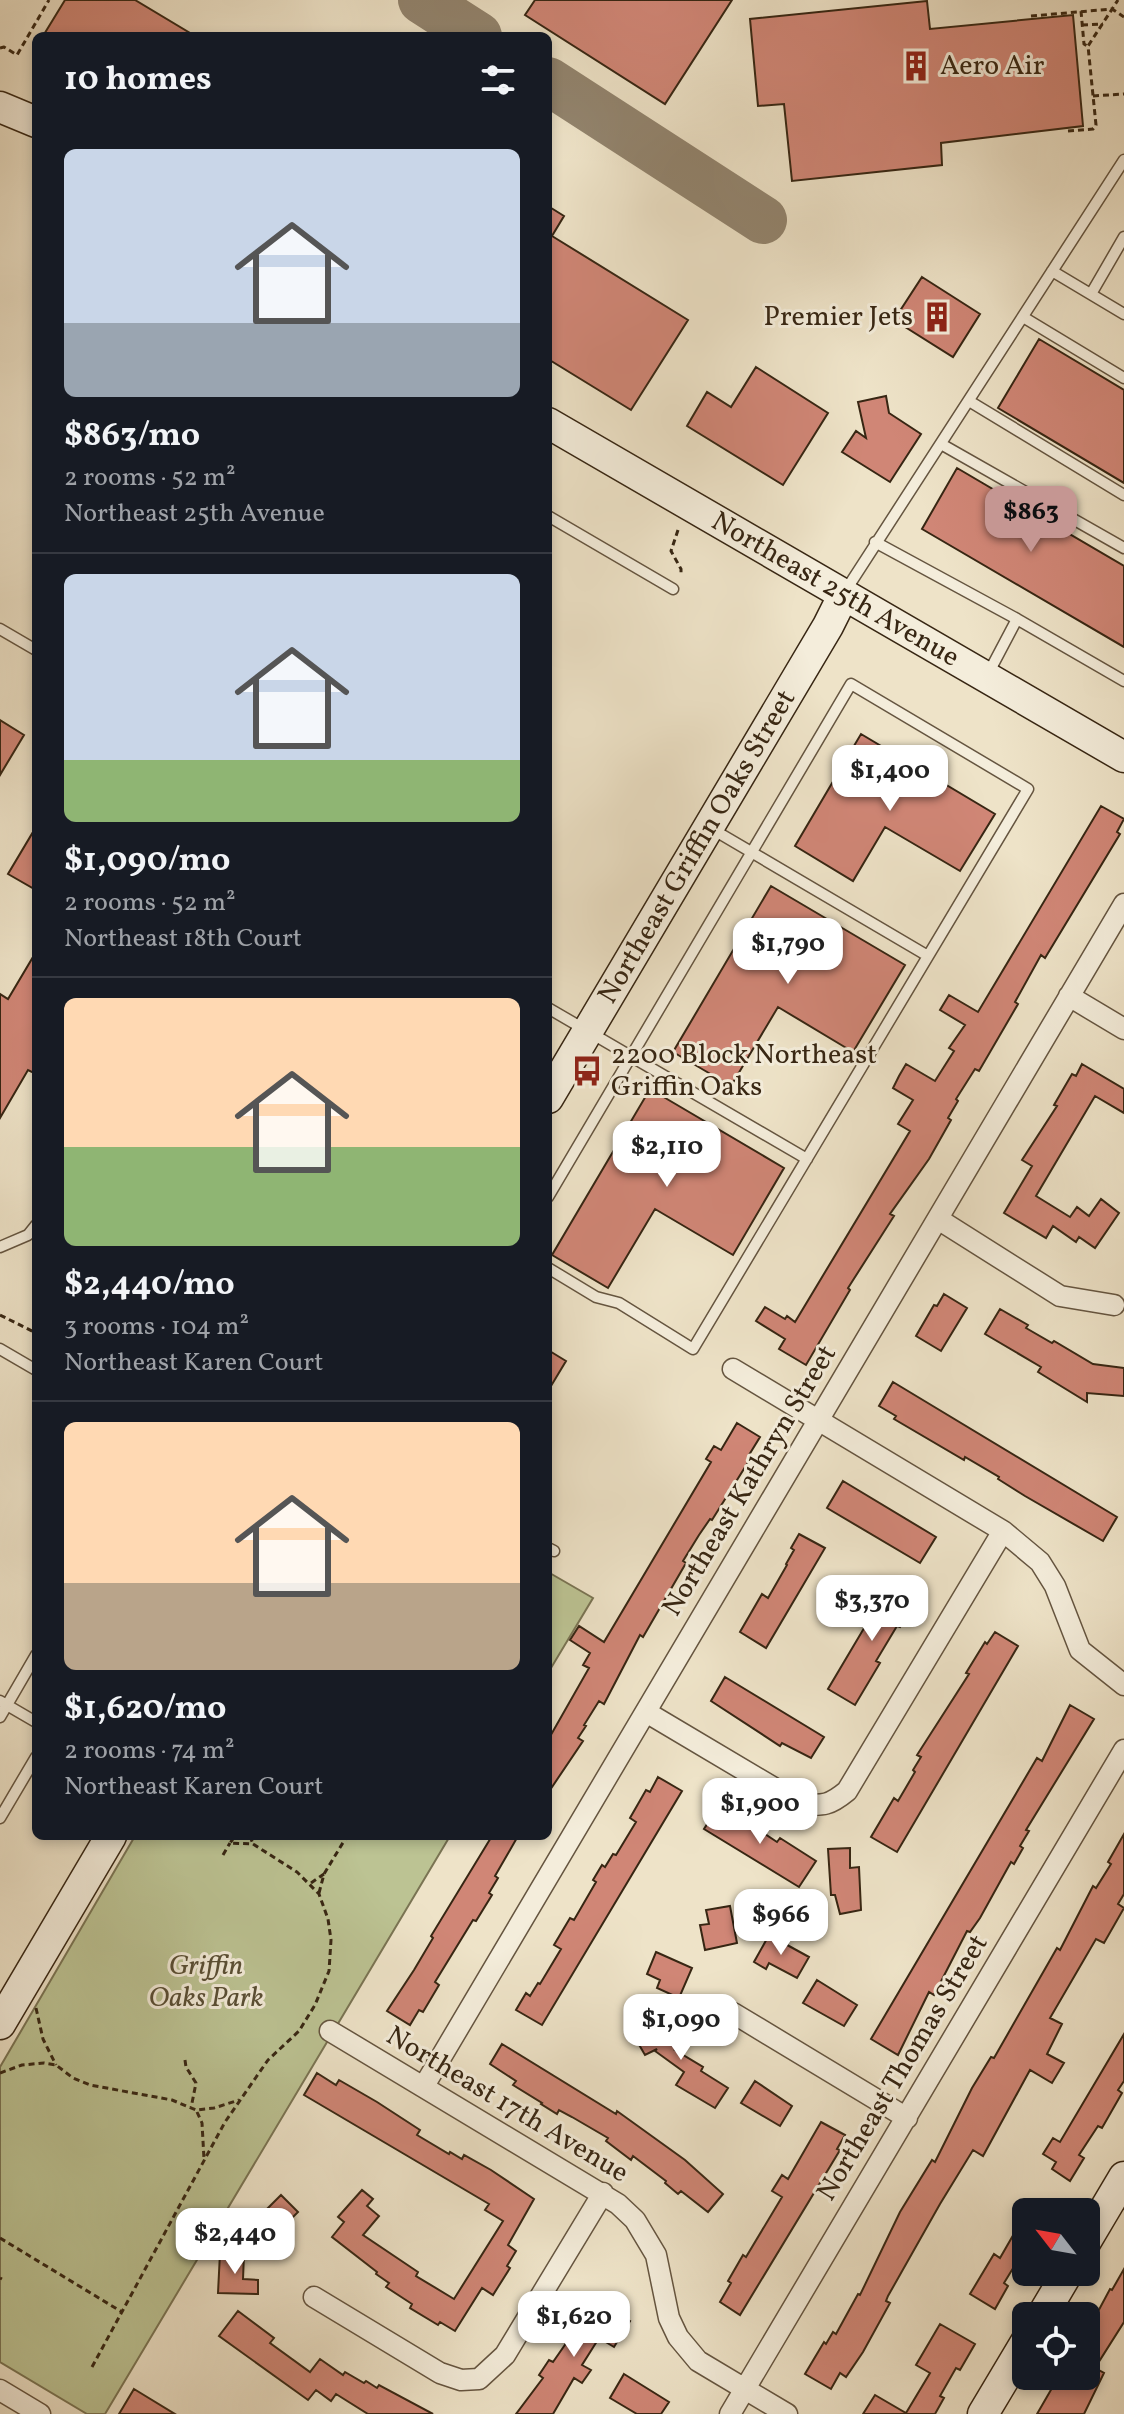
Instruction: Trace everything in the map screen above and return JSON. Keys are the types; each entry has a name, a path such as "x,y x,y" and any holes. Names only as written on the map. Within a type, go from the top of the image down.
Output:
{"street":[{"path":"0,107 32,120"},
{"name":"Northeast 25th Avenue","path":"552,425 1124,757"},
{"name":"Northeast Griffin Oaks Street","path":"552,1091 843,596"},
{"name":"Northeast Kathryn Street","path":"424,2086 1124,904"},
{"path":"1069,996 1124,1029"},
{"path":"938,1219 1060,1296 1114,1305"},
{"path":"733,1369 1003,1531 1040,1562 1055,1586 1080,1650 1124,1685"},
{"path":"646,1712 801,1804 823,1805 836,1800 847,1791 1003,1531"},
{"name":"Northeast Thomas Street","path":"730,2414 1124,1750"},
{"path":"0,2024 109,1840"},
{"path":"733,2013 907,2118"},
{"name":"Northeast 17th Avenue","path":"330,2031 603,2193 635,2220 647,2237 656,2255 669,2318 687,2350 698,2361 787,2414"},
{"path":"1100,2217 1124,2177"},
{"path":"314,2297 440,2373 461,2380 479,2379 505,2355 603,2193"},
{"path":"983,2414 1012,2365"},
{"path":"0,2390 40,2414"}],"lane":[{"path":"843,596 1124,160"},
{"path":"1091,294 1124,237"},
{"path":"1052,271 1124,314"},
{"path":"1023,317 1124,378"},
{"path":"969,401 1124,495"},
{"path":"941,444 1124,548"},
{"path":"552,518 673,589"},
{"path":"875,542 1124,681"},
{"path":"985,678 1017,619"},
{"path":"0,629 32,648"},
{"path":"552,1190 851,684 1028,789 693,1349 619,1303 596,1297 552,1270"},
{"path":"708,827 928,956"},
{"path":"552,1010 807,1159"},
{"path":"0,1247 28,1235 32,1230"},
{"path":"0,1349 32,1367"},
{"path":"0,1717 4,1703 32,1661"},
{"path":"4,1703 32,1720"},
{"path":"0,1818 32,1764"}],"path":[{"path":"0,48 4,47 17,55 49,0"},
{"path":"1068,131 1093,129 1096,125 1088,46 1118,0"},
{"path":"1031,16 1112,9 1124,17"},
{"path":"1081,11 1084,44 1088,46"},
{"path":"1082,25 1103,24"},
{"path":"1093,96 1124,94"},
{"path":"673,589 681,576 681,569 671,551 678,530"},
{"path":"0,1315 32,1331"},
{"path":"223,1855 232,1840"},
{"path":"252,1840 253,1844"},
{"path":"319,1894 324,1874 345,1840"},
{"path":"92,2367 239,2100 268,2060 299,2031 323,1988 331,1958 328,1919 319,1894 310,1884 253,1844 230,1843"},
{"path":"310,1884 324,1874"},
{"path":"33,2006 46,2047 56,2065 82,2082 172,2100 193,2109 214,2108 239,2100"},
{"path":"185,2060 196,2083 193,2109 202,2123 204,2162"},
{"path":"0,2073 32,2063 56,2065"},
{"path":"0,2238 122,2312"}],"green space":[{"path":"552,1574 593,1598 552,1666"},
{"name":"Griffin Oaks Park","path":"133,1840 448,1840 105,2414 87,2414 0,2362 0,2067"}],"building":[{"path":"65,0 135,0 188,32 45,32"},
{"path":"535,0 732,0 665,104 525,15"},
{"name":"Aero Air","path":"927,1 930,29 1073,15 1083,126 941,143 942,165 792,181 784,104 758,106 750,19"},
{"path":"552,208 564,216 552,236"},
{"path":"552,236 688,320 631,410 552,361"},
{"name":"Premier Jets","path":"922,277 980,314 953,357 894,320"},
{"path":"1039,339 1124,390 1124,483 998,408"},
{"path":"756,367 828,413 783,485 687,426 707,392 731,407"},
{"path":"886,396 889,413 921,434 890,482 842,452 856,431 866,438 858,402"},
{"path":"957,468 1124,566 1124,647 922,529"},
{"path":"0,720 24,735 0,775"},
{"path":"861,734 995,814 960,871 885,827 853,881 795,846"},
{"path":"1101,806 1124,819 1117,832 1120,834 1045,958 1041,955 1015,1002 1018,1004 979,1071 975,1069 956,1099 958,1101 948,1118 951,1120 929,1159 890,1214 894,1216 848,1288 850,1290 806,1365 779,1349 785,1339 756,1321 765,1307 795,1322 910,1131 898,1124 913,1100 893,1088 906,1064 935,1081 954,1051 949,1048 965,1025 940,1010 949,995 978,1012"},
{"path":"32,834 32,888 8,874"},
{"path":"771,886 905,965 853,1052 778,1007 731,1086 673,1052"},
{"path":"32,959 32,1072 28,1070 0,1118 0,994 8,999"},
{"path":"1082,1064 1124,1089 1124,1113 1095,1096 1036,1196 1070,1217 1077,1207 1089,1216 1101,1199 1119,1213 1095,1248 1079,1237 1076,1242 1053,1226 1046,1238 1004,1213 1032,1166 1022,1160 1057,1106 1054,1105 1072,1074 1076,1076"},
{"path":"650,1089 784,1168 733,1255 655,1209 608,1288 552,1255"},
{"path":"944,1294 967,1308 941,1351 916,1336"},
{"path":"1000,1309 1028,1325 1026,1328 1093,1364 1124,1368 1124,1396 1087,1393 1087,1402 1038,1372 1041,1367 985,1334"},
{"path":"552,1352 566,1361 552,1384"},
{"path":"893,1382 1117,1517 1103,1541 965,1457 964,1460 894,1419 896,1416 879,1406"},
{"path":"737,1423 760,1437 749,1455 752,1456 683,1561 686,1563 643,1637 640,1635 604,1704 599,1701 584,1725 578,1738 583,1741 552,1787 552,1733 589,1668 583,1665 590,1653 570,1640 579,1626 604,1642 711,1462 706,1459 714,1446 721,1450"},
{"path":"843,1481 936,1537 920,1563 827,1508"},
{"path":"799,1534 825,1548 766,1648 740,1632 762,1594 768,1598 787,1565 794,1550 791,1548"},
{"path":"885,1581 917,1601 900,1627 897,1626 876,1661 880,1663 855,1705 828,1689 876,1608 870,1605"},
{"path":"995,1632 1018,1646 897,1852 871,1837 894,1798 898,1801 915,1772 913,1770 921,1757 917,1755 969,1674 966,1673 985,1642 987,1644"},
{"path":"725,1677 824,1737 811,1758 782,1743 780,1746 711,1701"},
{"path":"1070,1705 1094,1719 1026,1830 1029,1831 1014,1864 1011,1862 980,1918 970,1932 967,1931 934,1995 929,1992 898,2055 871,2039 1037,1758 1042,1761"},
{"path":"658,1777 682,1791 542,2025 516,2010 526,1993 530,1996 540,1984 561,1949 554,1945 570,1918 574,1920 602,1865 605,1867 613,1854 616,1855 636,1822 630,1818 646,1790 650,1792"},
{"path":"720,1804 777,1842 780,1838 816,1861 799,1887 704,1829"},
{"path":"1124,1834 1124,1894 1118,1904 1124,1908 1104,1943 1096,1939 1050,2018 1062,2024 1047,2054 1064,2063 1052,2083 1030,2070 983,2156 973,2150 940,2204 888,2296 886,2301 890,2303 863,2352 846,2377 840,2373 831,2389 805,2374 824,2342 826,2344 833,2332 836,2334 860,2295 900,2212 932,2160 935,2162 972,2088 991,2057 994,2058 1057,1948 1060,1950 1093,1886 1096,1888 1111,1864 1108,1862"},
{"path":"490,1840 516,1840 495,1876 498,1878 489,1893 492,1895 435,1982 439,1985 423,2012 419,2010 410,2025 387,2011 433,1938 431,1936"},
{"path":"850,1848 850,1868 859,1867 861,1910 840,1914 835,1895 831,1895 828,1849"},
{"path":"730,1906 737,1943 705,1950 700,1925 709,1924 706,1910"},
{"path":"769,1935 809,1957 797,1978 769,1963 766,1969 754,1962"},
{"path":"656,1952 692,1968 679,1998 657,1988 660,1980 647,1974"},
{"path":"817,1980 857,2005 844,2026 803,2003"},
{"path":"667,2016 684,2045 675,2050 703,2067 701,2071 728,2088 715,2108 676,2085 684,2072 655,2051 657,2049 645,2055 634,2036"},
{"path":"1124,2034 1124,2081 1118,2090 1122,2093 1102,2128 1098,2126 1079,2155 1084,2158 1070,2181 1052,2169 1056,2162 1043,2154 1053,2138 1060,2142"},
{"path":"502,2044 616,2114 617,2111 685,2160 723,2194 708,2212 681,2191 678,2194 633,2156 631,2160 606,2141 608,2138 559,2110 557,2114 513,2085 516,2081 490,2064"},
{"path":"317,2073 336,2085 339,2080 377,2102 420,2130 417,2135 449,2154 462,2159 464,2155 534,2199 508,2245 516,2251 507,2266 510,2268 493,2295 482,2288 455,2331 410,2308 412,2304 386,2287 389,2283 377,2272 332,2237 344,2222 338,2217 362,2190 373,2199 367,2206 379,2216 363,2235 418,2272 416,2276 454,2299 503,2221 485,2210 489,2204 304,2095"},
{"path":"755,2081 792,2106 780,2126 741,2103"},
{"path":"821,2122 845,2135 837,2149 840,2150 740,2315 720,2302 731,2283 728,2281 782,2197 772,2191 782,2175 788,2179"},
{"path":"281,2195 298,2212 281,2229 292,2241 277,2256 264,2242 268,2238 253,2223"},
{"path":"1012,2237 1012,2270 1004,2283 1008,2286 995,2309 970,2294 994,2254 1000,2258"},
{"path":"220,2253 244,2254 243,2279 258,2280 258,2294 218,2293"},
{"path":"1124,2269 1124,2322 1100,2360 1100,2308"},
{"path":"585,2304 602,2314 606,2307 630,2321 614,2347 599,2338 582,2365 591,2370 582,2383 574,2378 553,2414 516,2414 543,2378 539,2375 549,2360 553,2362 578,2326 573,2323"},
{"path":"238,2311 274,2338 270,2343 310,2372 320,2359 343,2375 345,2372 377,2388 379,2385 433,2414 368,2414 336,2394 331,2401 316,2390 308,2400 219,2336"},
{"path":"940,2324 975,2344 940,2396 944,2398 935,2414 863,2414 875,2395 906,2413 930,2373 916,2365"},
{"path":"624,2374 669,2402 661,2414 637,2414 610,2398"},
{"path":"134,2389 175,2414 119,2414"},
{"path":"1051,2390 1096,2390 1084,2414 1037,2414"}],"taxiway":[{"path":"422,0 472,32"},
{"path":"552,84 763,220"}],"place":[{"name":"Aero Air","path":"916,66"},
{"name":"Premier Jets","path":"937,317"},
{"name":"2200 Block Northeast Griffin Oaks","path":"587,1071"}]}
